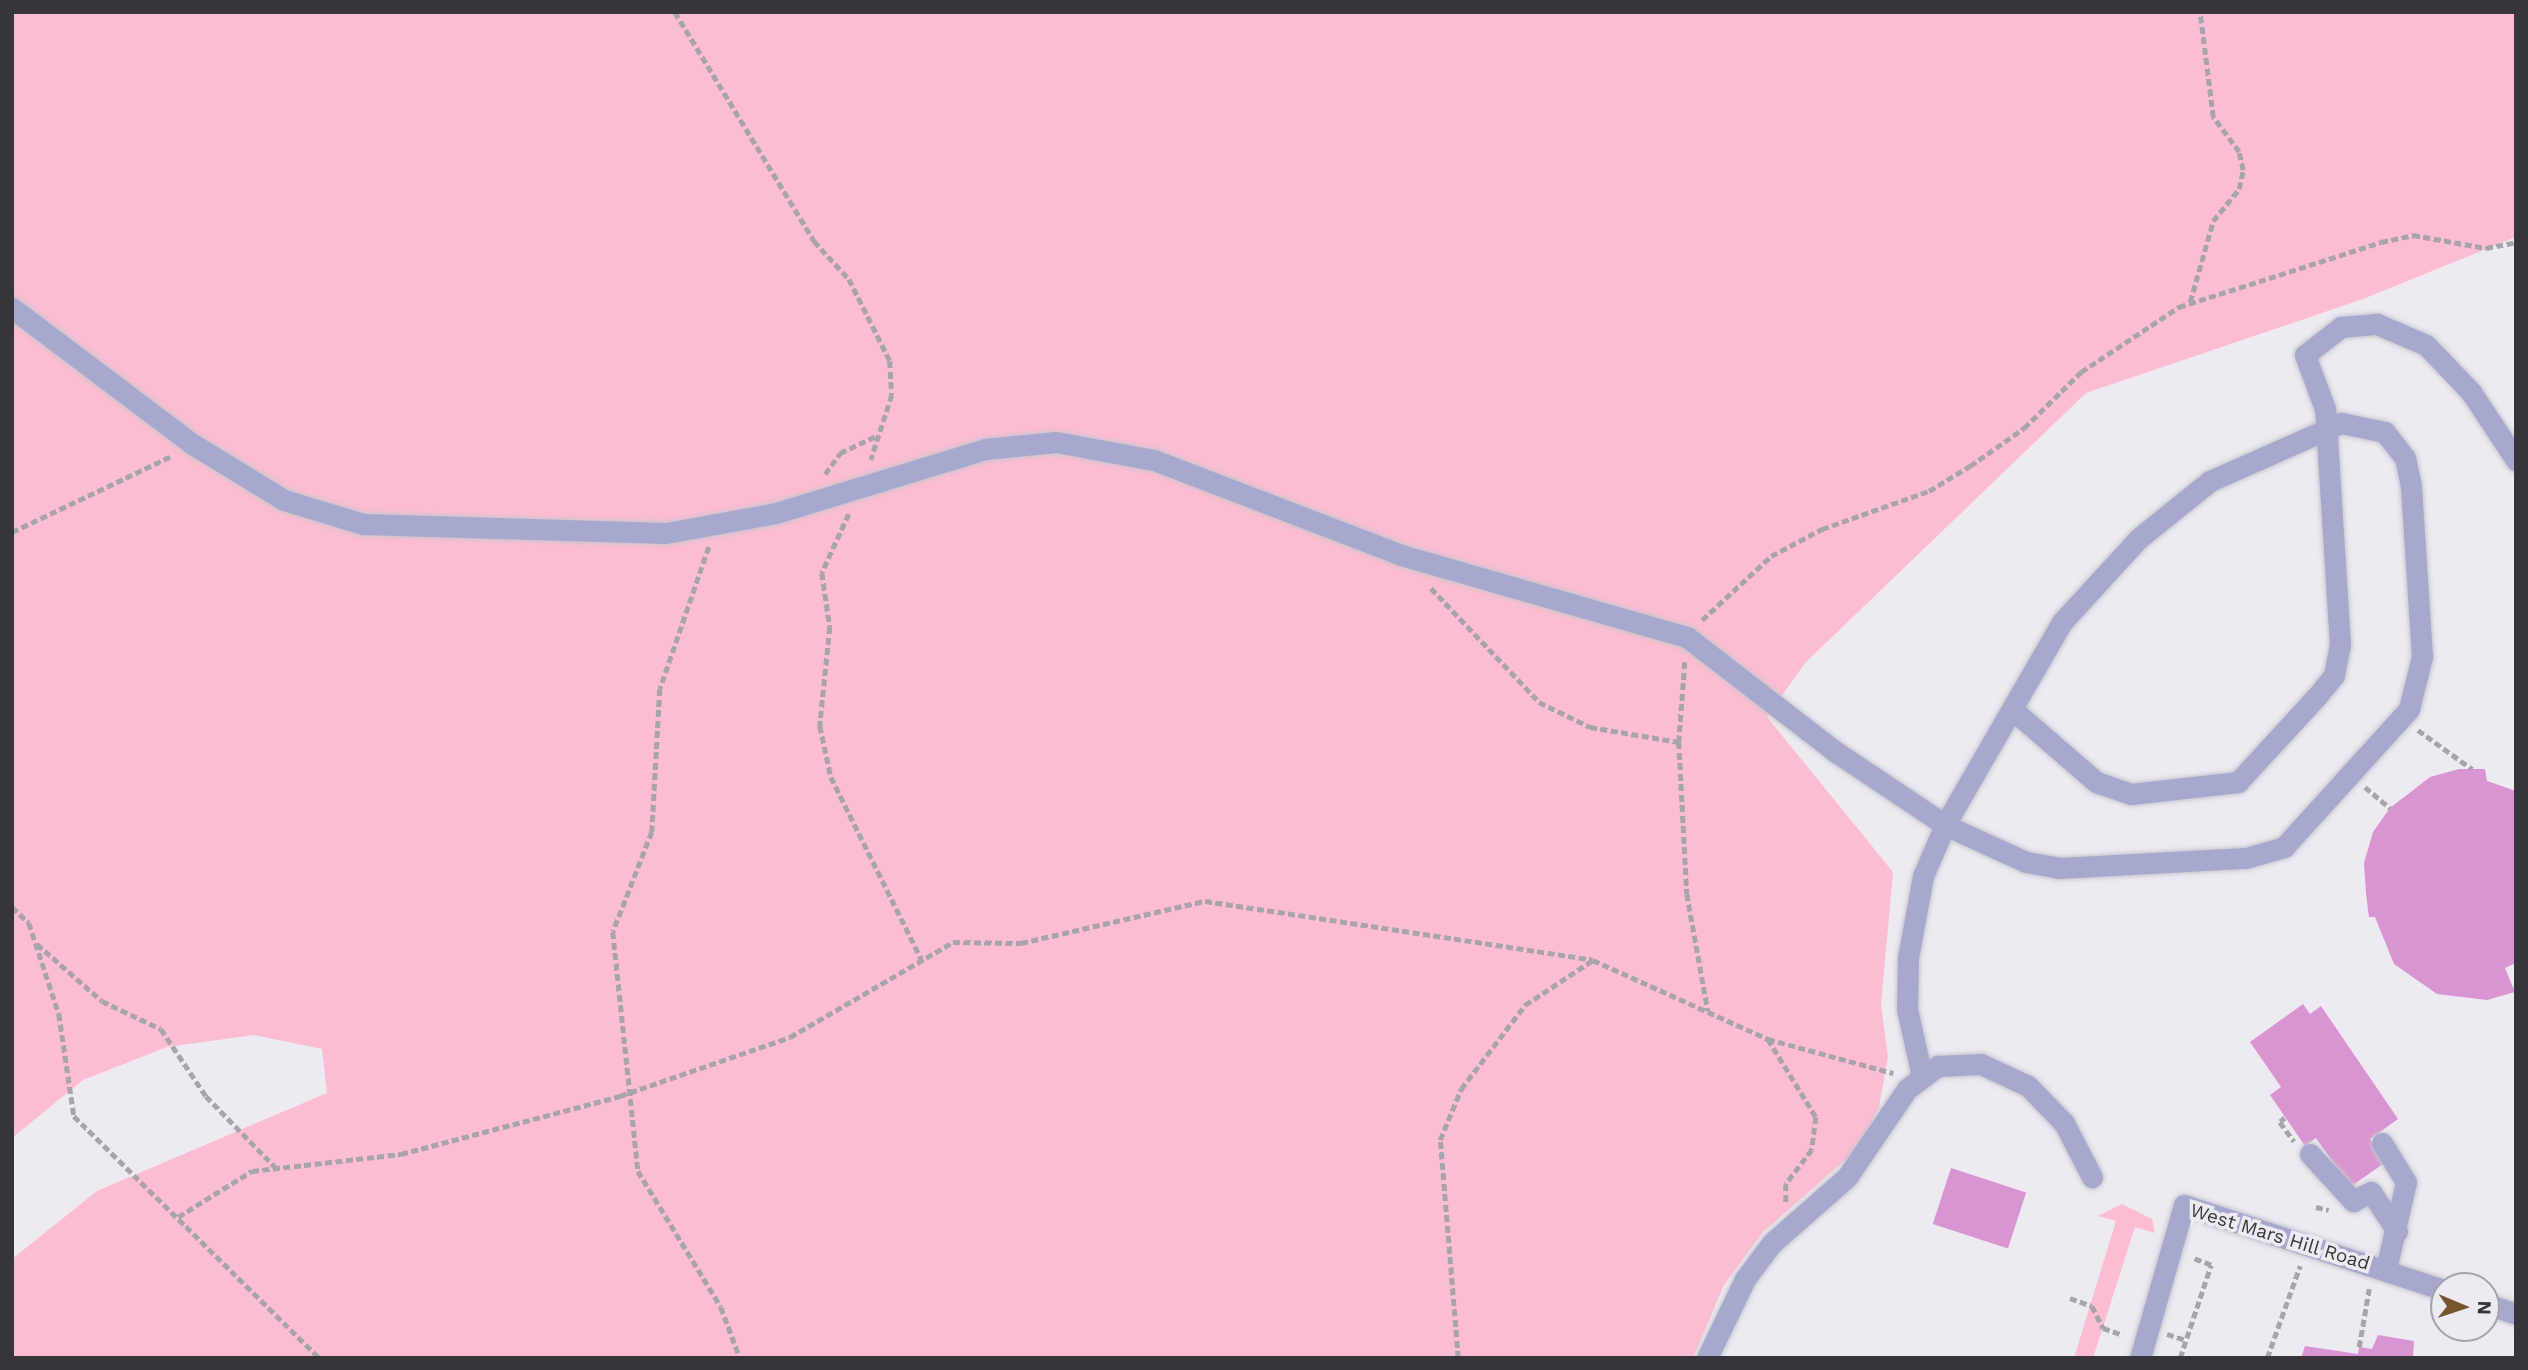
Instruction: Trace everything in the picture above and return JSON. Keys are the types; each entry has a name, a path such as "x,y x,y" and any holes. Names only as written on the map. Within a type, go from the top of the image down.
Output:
{"street":[{"path":"12,308 194,445 284,500 363,524 611,535 721,527 985,449 1056,442 1101,447 1154,460 1401,555 1687,637 1833,750 1945,825 2026,862 2059,868 2246,858 2298,836 2409,709 2421,675 2405,458 2396,441 2374,427 2341,423 2325,432 2258,457 2178,502 2084,594 1945,825 1923,876 1908,958 1907,1009 1922,1076"},
{"path":"2012,710 2114,791 2238,782 2318,695 2339,659 2325,409 2305,355 2340,327 2377,324 2444,360 2516,460"},
{"path":"1707,1358 1745,1279 1798,1219 1847,1177 1906,1088 1922,1076 1955,1061 2003,1070 2064,1123 2092,1177"},
{"path":"2379,1276 2397,1231 2406,1182 2382,1143"},
{"path":"2310,1154 2353,1201 2371,1192 2397,1231"},
{"name":"West Mars Hill Road","path":"2140,1358 2184,1205 2379,1276 2430,1287"}],"path":[{"path":"675,12 814,242 849,279 890,361 892,395 862,485 822,573 830,627 820,726 831,777 922,960"},
{"path":"2189,303 2213,221 2239,189 2243,170 2239,152 2213,117 2200,12"},
{"path":"1709,1012 1687,894 1679,741 1687,637 1735,583 1771,556 1822,528 1929,491 2024,428 2110,351 2189,303 2413,235 2486,248 2516,242"},
{"path":"802,505 840,453 879,435"},
{"path":"12,533 194,445"},
{"path":"721,527 698,567 660,688 652,832 613,932 638,1171 721,1307 740,1358"},
{"path":"1427,583 1539,702 1590,727 1679,741"},
{"path":"2414,727 2472,769"},
{"path":"2361,784 2390,808"},
{"path":"178,1217 252,1171 401,1154 629,1093 790,1037 953,942 1021,943 1205,901 1593,960 1768,1040 1861,1068 1922,1076"},
{"path":"12,907 29,923 59,1014 74,1116 319,1358"},
{"path":"35,942 102,1001 162,1029 206,1096 276,1168"},
{"path":"1458,1358 1440,1140 1461,1089 1525,1005 1593,960"},
{"path":"1768,1040 1816,1117 1812,1150 1786,1184 1784,1200 1798,1219"},
{"path":"2180,1358 2210,1265 2188,1257"},
{"path":"2267,1358 2304,1257"},
{"path":"2359,1346 2379,1276"},
{"path":"2070,1298 2092,1306 2103,1328 2124,1336"},
{"path":"2160,1332 2186,1340"}],"shaded area":[{"path":"12,12 2516,12 2516,237 2363,299 2086,393 1805,663 1767,717 1893,872 1881,1004 1888,1057 1879,1107 1858,1149 1762,1233 1724,1285 1693,1358 12,1358 12,1259 97,1191 327,1093 322,1049 254,1035 167,1047 83,1080 12,1138"},
{"path":"2122,1204 2152,1219 2155,1233 2135,1227 2093,1358 2074,1358 2116,1221 2098,1216"}],"building":[{"path":"2459,769 2485,769 2487,781 2516,791 2516,963 2505,968 2515,992 2487,1000 2437,994 2394,964 2375,917 2369,917 2366,894 2364,863 2373,832 2390,808 2430,777"},
{"path":"2303,1004 2310,1014 2321,1006 2398,1119 2370,1139 2386,1162 2350,1187 2316,1138 2305,1146 2270,1095 2281,1087 2250,1042"},
{"path":"1951,1168 2026,1192 2008,1249 1933,1224"},
{"path":"2378,1335 2414,1341 2413,1358 2301,1358 2305,1346 2358,1354 2359,1347 2372,1349"}]}
